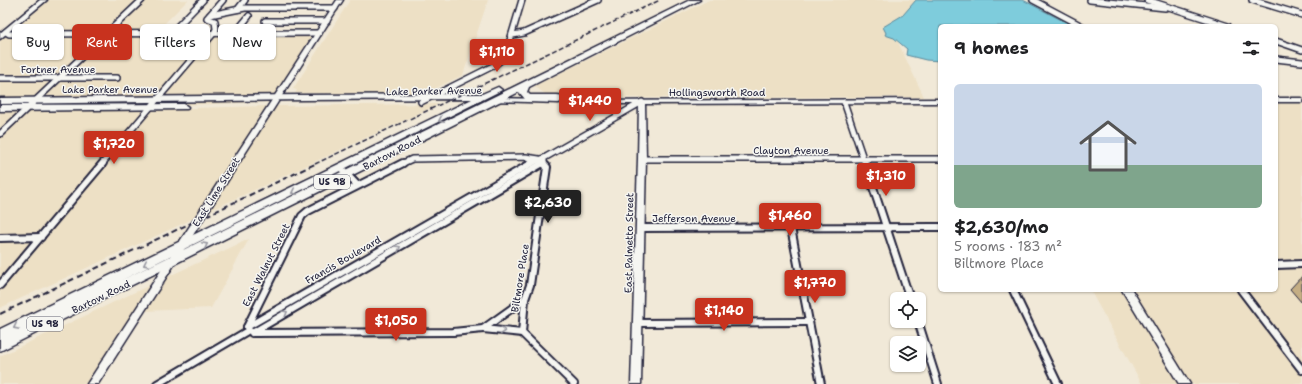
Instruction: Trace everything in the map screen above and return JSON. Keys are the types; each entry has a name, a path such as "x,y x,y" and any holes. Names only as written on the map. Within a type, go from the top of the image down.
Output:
{"main road":[{"name":"Bartow Road","path":"0,334 181,247 344,172 683,0"},
{"name":"Bartow Road","path":"489,99 525,85 696,0"},
{"path":"1,32 42,2"},
{"path":"525,85 524,92 528,97 557,98 591,102"},
{"name":"Lake Parker Avenue","path":"0,108 150,108 275,101 432,97 489,99"},
{"name":"Lake Parker Avenue","path":"0,101 157,100 476,102 489,99"},
{"name":"Bartow Road","path":"0,346 170,263 476,102"}],"street":[{"path":"116,24 142,0"},
{"path":"180,24 203,0"},
{"path":"0,285 214,33 216,29 216,21 208,18 223,0"},
{"path":"238,9 245,0"},
{"name":"East Lime Street","path":"92,384 340,0"},
{"path":"421,102 499,62 505,57 513,35 522,0"},
{"path":"513,35 524,33 595,0"},
{"path":"1033,0 1078,24"},
{"path":"1090,0 1160,8 1168,7"},
{"path":"1146,0 1222,24"},
{"path":"1252,0 1302,15"},
{"path":"210,15 245,8 335,8"},
{"path":"242,24 249,16"},
{"path":"265,21 327,21"},
{"path":"1,32 9,34 72,33"},
{"path":"210,33 218,33"},
{"path":"276,33 319,33"},
{"path":"1278,43 1302,50"},
{"path":"1278,59 1302,62"},
{"path":"0,134 78,60"},
{"name":"Fortner Avenue","path":"0,78 117,78"},
{"name":"Hollingsworth Road","path":"489,99 591,102 938,101"},
{"path":"1278,100 1302,100"},
{"name":"East Palmetto Street","path":"636,384 642,159 642,102"},
{"name":"Francis Boulevard","path":"157,384 642,102"},
{"path":"844,102 908,292"},
{"path":"344,172 357,185 414,158 526,157 543,160"},
{"name":"Clayton Avenue","path":"642,159 938,159"},
{"name":"Biltmore Place","path":"522,333 525,299 530,285 547,167 543,160"},
{"name":"East Walnut Street","path":"249,330 252,315 297,224 305,213 357,185"},
{"name":"Jefferson Avenue","path":"640,228 938,227"},
{"path":"791,228 821,384"},
{"path":"0,238 40,237"},
{"path":"1278,265 1302,264"},
{"path":"1014,292 1058,384"},
{"path":"1128,292 1186,384"},
{"path":"1243,292 1299,362 1302,370"},
{"path":"483,329 525,299"},
{"path":"638,323 809,322"},
{"path":"920,328 938,384"},
{"path":"249,330 453,332 483,329 522,333 574,384"}],"shaded area":[{"path":"47,0 139,0 114,24 72,24 72,32 64,32 64,24 18,24"},
{"path":"144,0 188,0 164,24 140,24 140,31 132,32 132,24 119,24"},
{"path":"350,0 488,0 463,75 426,93 295,93 297,90 293,89"},
{"path":"709,0 948,0 896,38 924,97 606,98 547,95 534,86"},
{"path":"216,34 218,34 218,60 276,60 276,34 315,34 275,95 162,98 194,60 210,60 210,41"},
{"path":"5,35 12,35 12,60 64,60 64,35 72,35 72,60 76,60 58,77 0,77 0,39"},
{"path":"132,35 140,35 140,60 188,60 155,98 41,99 61,80 119,80 121,77 64,77 82,60 132,60"},
{"path":"0,80 54,80 34,99 0,99"},
{"path":"273,99 271,102 156,106 159,102"},
{"path":"152,102 149,106 34,106 37,103"},
{"path":"439,104 209,211 275,106"},
{"path":"1278,104 1302,104 1302,384 1142,384 1091,292 1278,292"},
{"path":"268,106 197,217 0,308 0,290 153,109"},
{"path":"145,109 38,235 0,235 0,138 30,110"},
{"path":"0,110 23,110 0,131"},
{"path":"249,239 211,308 144,311 165,278"},
{"path":"0,240 34,240 0,279"},
{"path":"152,284 88,384 0,384 0,356"}],"water":[{"path":"916,0 1023,0 1069,24 938,24 938,61 926,60 906,55 907,49 894,38 885,35 886,33 883,27 903,15"}],"railway":[{"path":"315,164 660,0"},
{"path":"0,314 317,163"}]}
